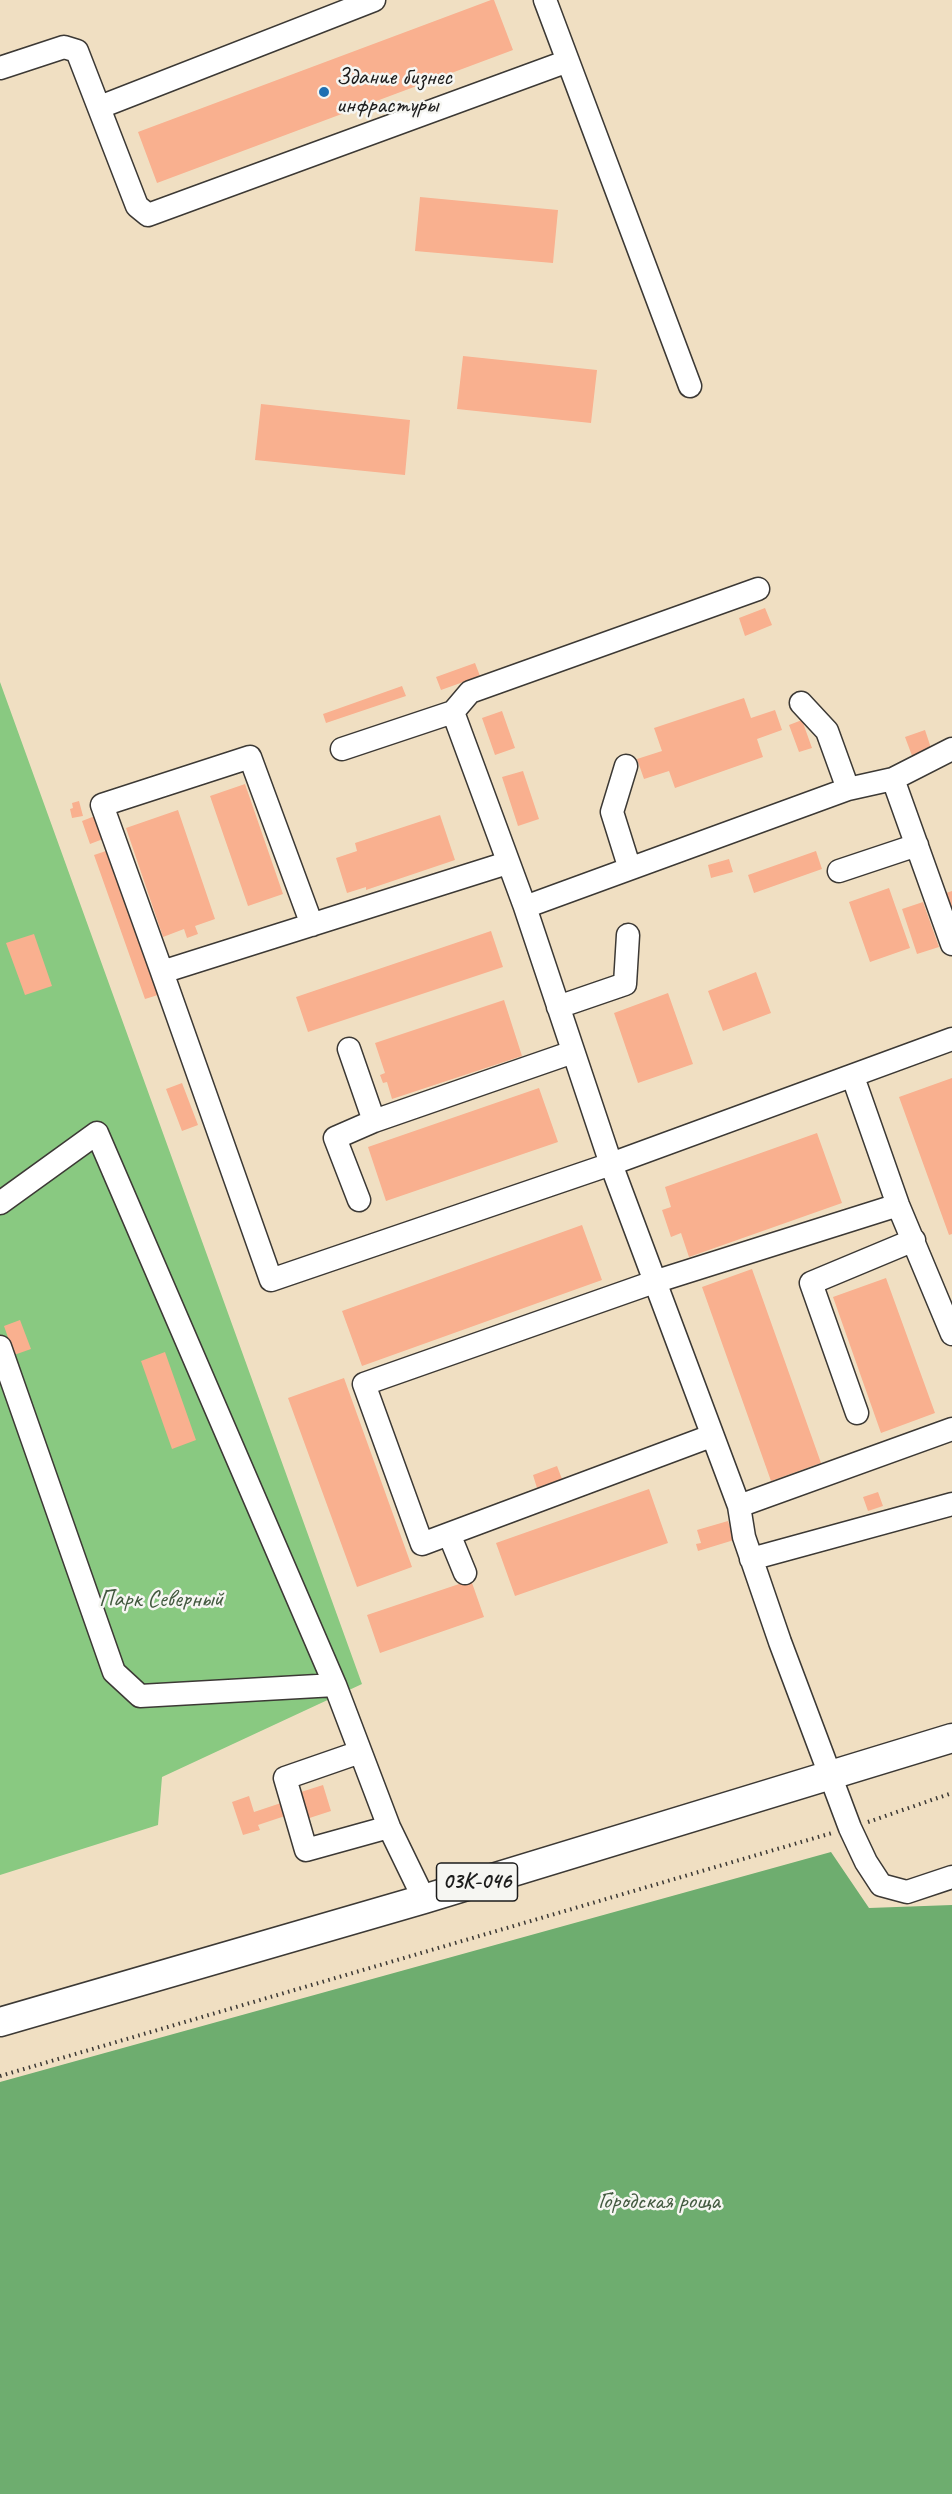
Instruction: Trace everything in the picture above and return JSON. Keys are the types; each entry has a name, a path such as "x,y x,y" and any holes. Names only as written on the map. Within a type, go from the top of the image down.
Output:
{"main road":[{"name":"03К-046","path":"0,2022 424,1899 952,1738"}],"street":[{"path":"100,107 374,0"},
{"path":"545,0 690,386"},
{"path":"0,68 63,47 77,51 137,206 148,215 568,61"},
{"path":"342,749 453,712 470,692 758,589"},
{"path":"801,703 827,731 848,789"},
{"path":"453,712 507,863 525,906 611,1164 739,1506 751,1559 850,1828 880,1885 907,1892 952,1877"},
{"path":"525,906 848,789 893,779 952,749"},
{"path":"312,925 250,757 102,805 271,1280 611,1164 854,1077 952,1039"},
{"path":"627,765 612,812 628,863"},
{"path":"893,779 952,944"},
{"path":"839,871 917,845"},
{"path":"162,972 507,863"},
{"path":"558,1007 625,984 628,935"},
{"path":"349,1049 374,1121"},
{"path":"359,1200 335,1138 374,1121 573,1052"},
{"path":"854,1077 898,1204 951,1325"},
{"path":"0,1203 97,1132 335,1685 389,1827 424,1899"},
{"path":"711,1436 422,1544 364,1384 654,1282 898,1204"},
{"path":"858,1413 811,1283 914,1240"},
{"path":"0,1347 114,1672 140,1696 335,1685"},
{"path":"739,1506 952,1429"},
{"path":"751,1559 952,1504"},
{"path":"449,1534 465,1573"},
{"path":"360,1752 285,1778 306,1850 389,1827"}],"path":[{"path":"0,2076 850,1828 952,1792"}],"green space":[{"name":"Парк Северный","path":"0,682 362,1684 162,1777 158,1825 0,1875"},
{"name":"Городская роща","path":"831,1852 869,1908 952,1905 952,2494 0,2494 0,2082"}],"building":[{"path":"494,0 513,50 157,183 138,132"},
{"path":"420,197 558,210 553,263 415,251"},
{"path":"463,356 597,370 591,423 457,409"},
{"path":"261,404 410,420 405,475 255,460"},
{"path":"765,608 772,625 745,636 739,618"},
{"path":"475,663 480,676 441,690 436,677"},
{"path":"402,686 406,696 326,723 323,714"},
{"path":"744,698 751,718 775,710 782,730 757,739 763,757 675,788 669,771 644,779 637,759 662,751 654,728"},
{"path":"502,711 515,748 495,755 482,718"},
{"path":"802,720 812,748 799,752 789,725"},
{"path":"925,730 933,754 914,761 905,737"},
{"path":"523,771 539,819 518,826 502,777"},
{"path":"245,784 283,894 248,906 210,796"},
{"path":"79,801 83,816 72,818 70,809 73,808 72,803"},
{"path":"178,810 215,919 195,926 198,934 187,938 184,929 163,937 126,828"},
{"path":"440,815 455,860 366,890 366,887 347,893 336,858 357,851 355,843"},
{"path":"95,816 103,839 90,844 82,821"},
{"path":"106,851 158,995 145,999 94,855"},
{"path":"816,851 822,869 754,893 748,875"},
{"path":"729,859 733,872 711,878 708,865"},
{"path":"889,888 910,948 870,962 849,902"},
{"path":"952,891 952,919 943,894"},
{"path":"923,902 939,947 917,954 902,909"},
{"path":"491,931 503,967 308,1032 296,997"},
{"path":"34,934 52,986 25,995 6,943"},
{"path":"756,972 771,1013 723,1031 708,991"},
{"path":"668,993 693,1064 638,1083 614,1013"},
{"path":"504,1000 522,1056 392,1099 387,1082 383,1083 380,1075 385,1073 375,1043"},
{"path":"952,1078 952,1234 949,1235 899,1097"},
{"path":"182,1083 198,1125 182,1131 166,1089"},
{"path":"539,1088 558,1142 386,1201 368,1147"},
{"path":"817,1133 842,1203 689,1257 681,1233 671,1237 662,1210 671,1207 665,1187"},
{"path":"582,1225 602,1280 362,1366 342,1311"},
{"path":"752,1269 821,1463 771,1481 702,1287"},
{"path":"886,1278 935,1413 881,1433 833,1297"},
{"path":"20,1320 31,1349 14,1355 4,1326"},
{"path":"165,1352 196,1440 172,1449 141,1361"},
{"path":"344,1378 412,1567 357,1587 288,1398"},
{"path":"557,1466 562,1479 537,1488 533,1475"},
{"path":"649,1489 668,1543 515,1596 496,1543"},
{"path":"878,1492 883,1506 868,1511 863,1497"},
{"path":"728,1521 734,1540 698,1551 696,1544 701,1543 697,1530"},
{"path":"471,1580 484,1617 380,1653 367,1615"},
{"path":"323,1785 331,1811 288,1825 285,1816 258,1825 260,1830 243,1835 232,1802 249,1796 254,1812 281,1803 279,1799"}],"place":[{"name":"Здание бизнес инфрастуры","path":"324,92"}]}
